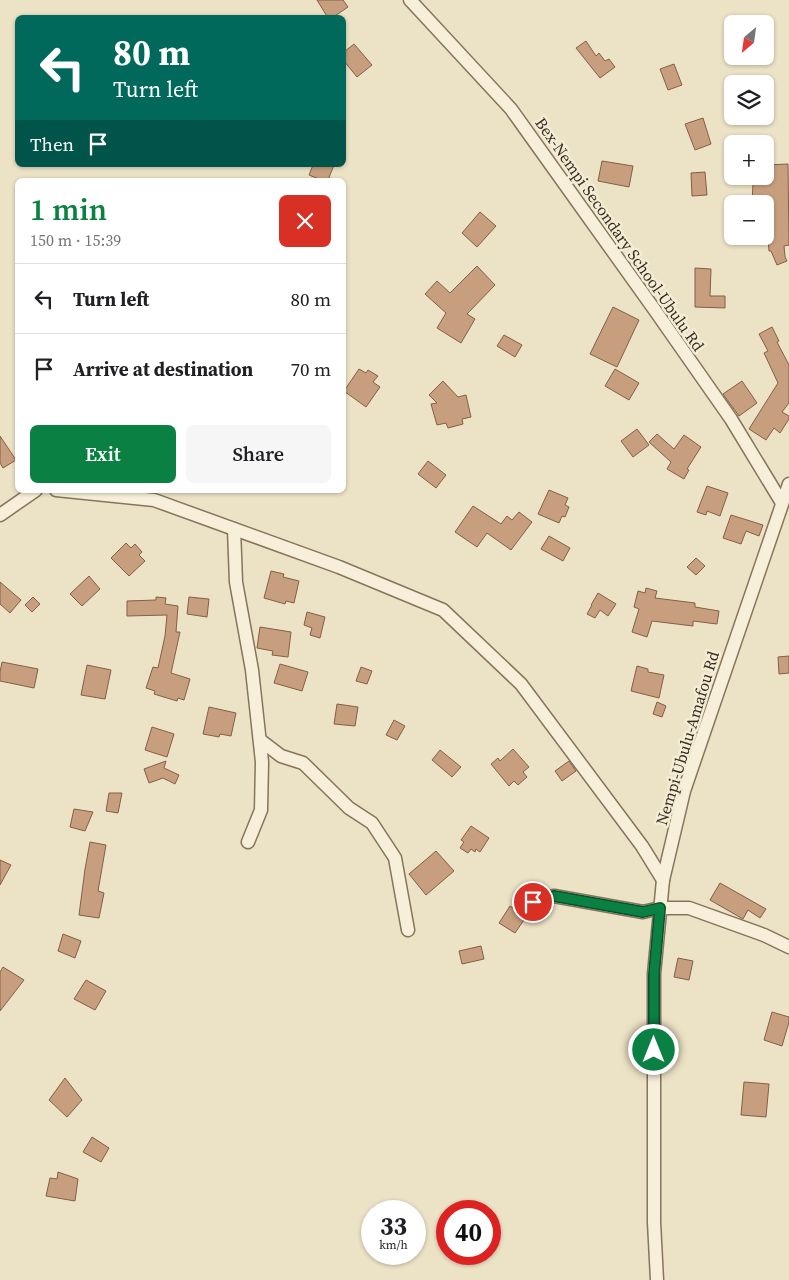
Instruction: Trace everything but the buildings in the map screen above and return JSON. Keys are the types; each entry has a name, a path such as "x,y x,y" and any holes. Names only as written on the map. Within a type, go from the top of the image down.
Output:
{"street":[{"name":"Bex-Nempi Secondary School-Ubulu Rd","path":"410,0 510,109 726,411 782,503"},
{"name":"Nempi-Ubulu-Amafou Rd","path":"657,1280 654,1222 654,974 663,880 684,791 789,484"},
{"path":"0,515 32,493"},
{"path":"85,493 154,500 340,567 443,610 521,684 642,846 663,880"},
{"path":"234,529 236,582 252,670 262,762 261,810 248,842"},
{"path":"260,740 281,756 303,763 349,808 372,823 395,858 408,930"},
{"path":"533,902 554,896 643,912 660,908 688,908 764,935 789,947"}],"route":[{"path":"533,902 554,896 643,912 660,908 654,974 654,1050"}]}
